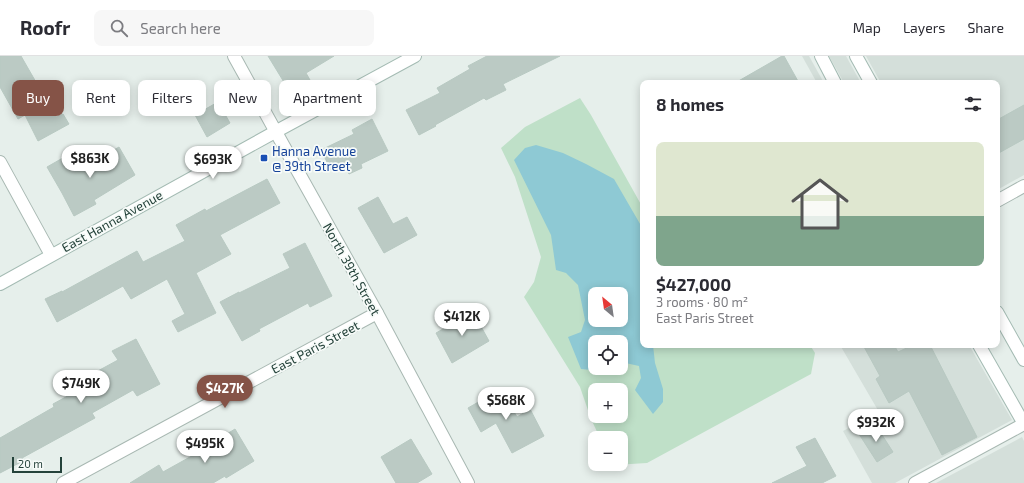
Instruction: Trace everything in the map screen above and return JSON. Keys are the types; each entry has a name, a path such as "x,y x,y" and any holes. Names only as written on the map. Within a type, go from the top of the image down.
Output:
{"street":[{"name":"North 39th Street","path":"234,56 377,313 468,483"},
{"name":"East Hanna Avenue","path":"0,284 415,56"},
{"path":"821,56 833,80"},
{"path":"856,56 869,80"},
{"path":"0,162 51,255"},
{"path":"1000,199 1024,186"},
{"name":"East Paris Street","path":"63,483 377,313"},
{"path":"1000,317 1024,360"},
{"path":"915,483 1024,424 981,348"}],"shaded area":[{"path":"802,56 809,56 822,80 815,80"},
{"path":"829,56 846,56 859,80 842,80"},
{"path":"866,56 1024,56 1024,175 1000,188 1000,80 879,80"},
{"path":"842,348 971,348 1012,420 895,483 872,483 843,431 879,412"},
{"path":"1022,437 1024,441 1024,483 936,483"}],"green space":[{"path":"580,98 640,203 640,348 812,348 815,353 811,374 647,463 628,464 628,431 597,431 593,423 628,423 628,383 588,383 588,410 580,387 524,297 534,282 541,257 515,177 501,148 525,127"}],"water":[{"path":"536,145 563,153 614,179 640,224 640,348 653,348 655,363 663,389 663,402 653,414 635,390 641,378 639,366 628,364 628,335 588,335 588,370 581,369 568,337 581,332 585,320 578,285 566,273 556,270 551,235 514,160 525,148"}],"building":[{"path":"0,56 21,56 35,80 12,80 12,108 0,87"},
{"path":"268,56 334,56 306,73 310,80 283,80"},
{"path":"487,56 560,56 503,84 506,90 486,100 484,98 419,135 406,110 440,93 437,88 470,69 468,66"},
{"path":"784,56 797,80 740,80"},
{"path":"214,104 214,116 226,116 230,123 207,137 196,116 206,116 206,109"},
{"path":"1024,105 1024,139 1000,152 1000,118"},
{"path":"16,116 23,116 18,119"},
{"path":"26,116 56,117 64,116 69,124 38,141"},
{"path":"372,119 388,151 361,164 362,168 349,174 344,164 331,170 321,150 354,134 352,130"},
{"path":"119,147 135,175 94,200 96,204 74,216 47,167 68,155 77,171"},
{"path":"267,179 280,203 220,235 231,254 196,273 216,313 178,332 172,321 185,314 167,279 131,299 123,286 57,322 45,299 62,292 137,251 143,262 185,241 176,225"},
{"path":"378,197 393,224 407,217 417,235 384,253 358,208"},
{"path":"305,243 332,296 310,307 308,303 259,329 260,331 242,341 220,302 290,268 283,254"},
{"path":"473,312 489,341 452,363 436,333"},
{"path":"136,339 160,384 137,396 133,390 92,413 95,418 22,458 23,461 0,473 0,438 54,407 53,404 86,386 83,379 118,360 112,351"},
{"path":"865,348 896,348 898,352 907,348 932,348 977,437 942,455 909,391 889,403 876,379 880,376"},
{"path":"501,389 517,417 530,409 544,436 512,453 496,423 481,432 468,408"},
{"path":"875,424 893,452 877,462 859,434"},
{"path":"235,429 254,461 226,478 225,476 213,483 130,483 159,465 163,472 208,447 207,446"},
{"path":"815,438 836,476 822,483 772,483 807,466 796,447"},
{"path":"411,439 432,474 417,483 396,483 381,457"}],"place":[{"name":"Hanna Avenue @ 39th Street","path":"264,158"}]}
